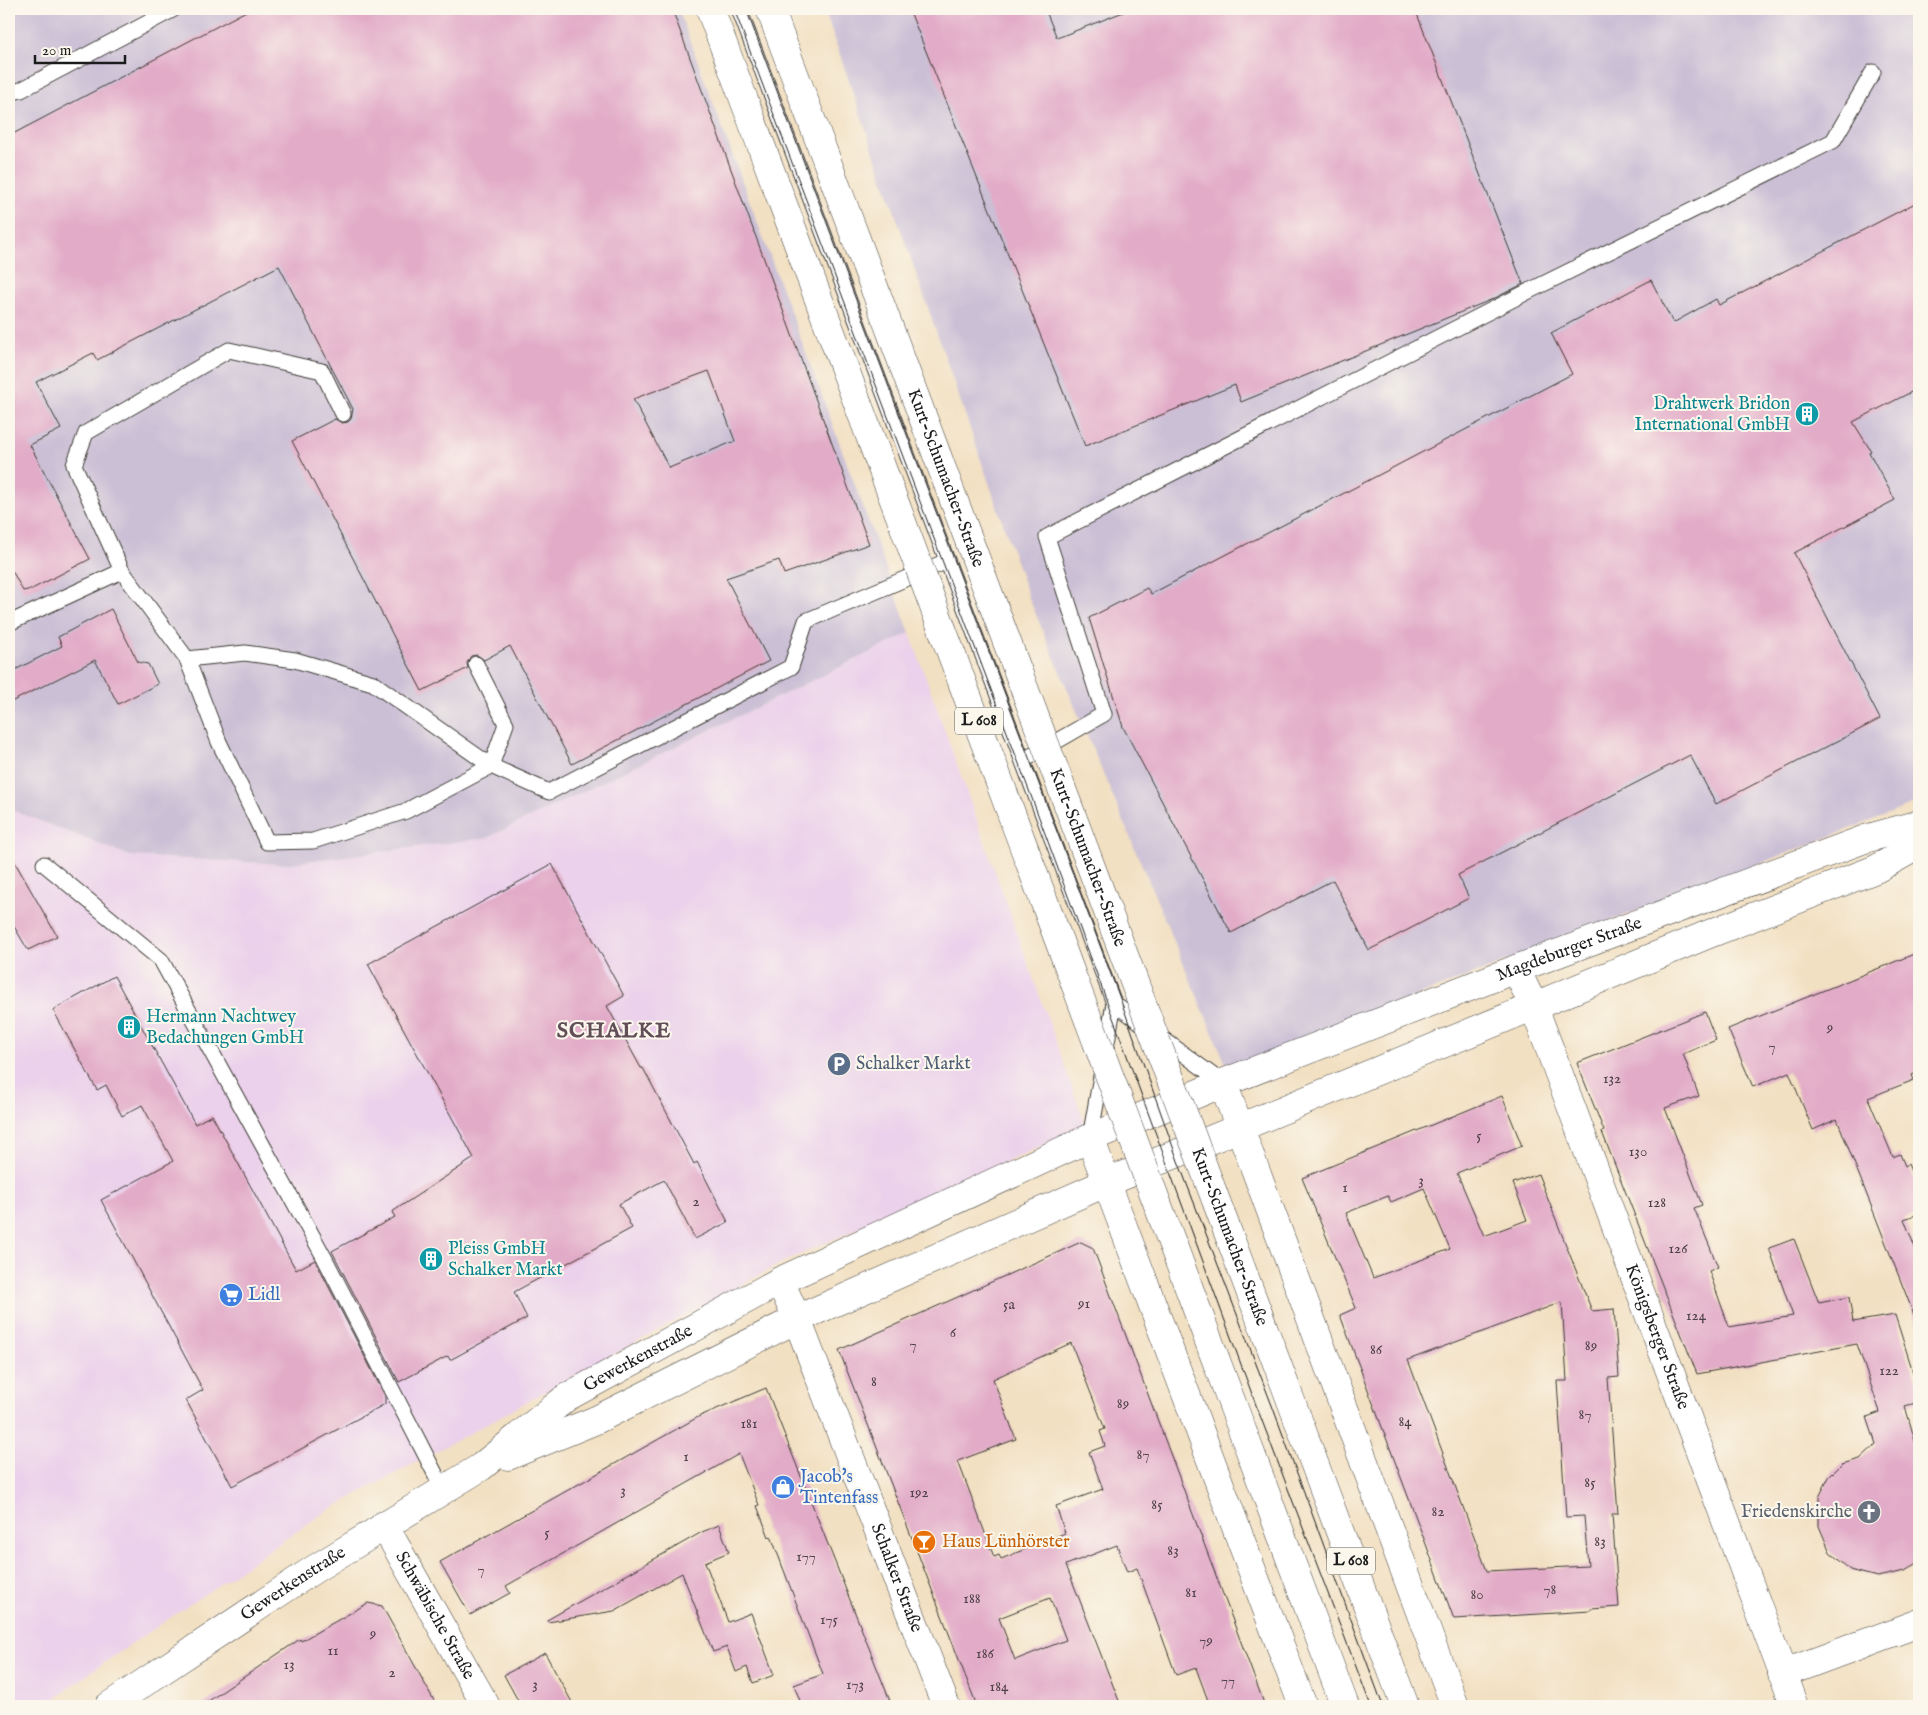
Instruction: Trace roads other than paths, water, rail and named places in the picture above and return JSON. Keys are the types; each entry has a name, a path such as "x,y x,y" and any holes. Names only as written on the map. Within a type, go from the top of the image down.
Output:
{"street":[{"name":"L 608","path":"710,9 1345,1706"},
{"name":"Kurt-Schumacher-Straße","path":"770,9 1406,1706"},
{"name":"Magdeburger Straße","path":"1223,1083 1516,969 1865,839 1919,824"},
{"name":"Magdeburger Straße","path":"1240,1129 1534,1007 1876,869 1919,845"},
{"name":"Königsberger Straße","path":"1516,969 1534,1007 1795,1706"},
{"path":"780,1281 1090,1138 1223,1083 1455,1706"},
{"path":"797,1319 1108,1182 1240,1129"},
{"path":"1090,1138 1304,1706"},
{"name":"Gewerkenstraße","path":"109,1706 384,1525 481,1466 567,1397 780,1281"},
{"name":"Schalker Straße","path":"780,1281 797,1319 946,1706"},
{"name":"Gewerkenstraße","path":"481,1466 596,1420 797,1319"},
{"name":"Schwäbische Straße","path":"384,1525 486,1706"},
{"path":"1782,1674 1919,1623"}],"lane":[{"path":"9,93 21,90 174,9"},
{"path":"739,9 1024,760 1114,1003 1090,1138"},
{"path":"1024,760 1104,714 1047,537 1529,291 1833,141 1873,72"},
{"path":"343,414 322,371 229,350 86,433 74,466 122,571 187,659 219,742 267,842 313,841 406,812 491,766 506,724 476,664"},
{"path":"187,659 245,653 295,660 373,682 491,766 549,792 791,667 806,621 947,561"},
{"path":"9,624 122,571"},
{"path":"9,612 25,616"},
{"path":"44,864 161,960 324,1258 443,1489"},
{"path":"1114,1003 1223,1083"}],"tram line":[{"path":"734,9 1030,793 1256,1405 1371,1706"},
{"path":"746,9 1121,1001 1178,1161 1273,1408 1383,1706"}],"place":[{"name":"Drahtwerk Bridon International GmbH","path":"1807,414"},
{"name":"Hermann Nachtwey Bedachungen GmbH","path":"129,1027"},
{"name":"Schalker Markt","path":"839,1064"},
{"name":"Pleiss GmbH Schalker Markt","path":"431,1259"},
{"name":"Lidl","path":"231,1295"},
{"name":"Jacob's Tintenfass","path":"783,1487"},
{"name":"Friedenskirche","path":"1869,1512"},
{"name":"Haus Lünhörster","path":"924,1542"}],"district":[{"name":"SCHALKE","path":"614,1031"}]}
